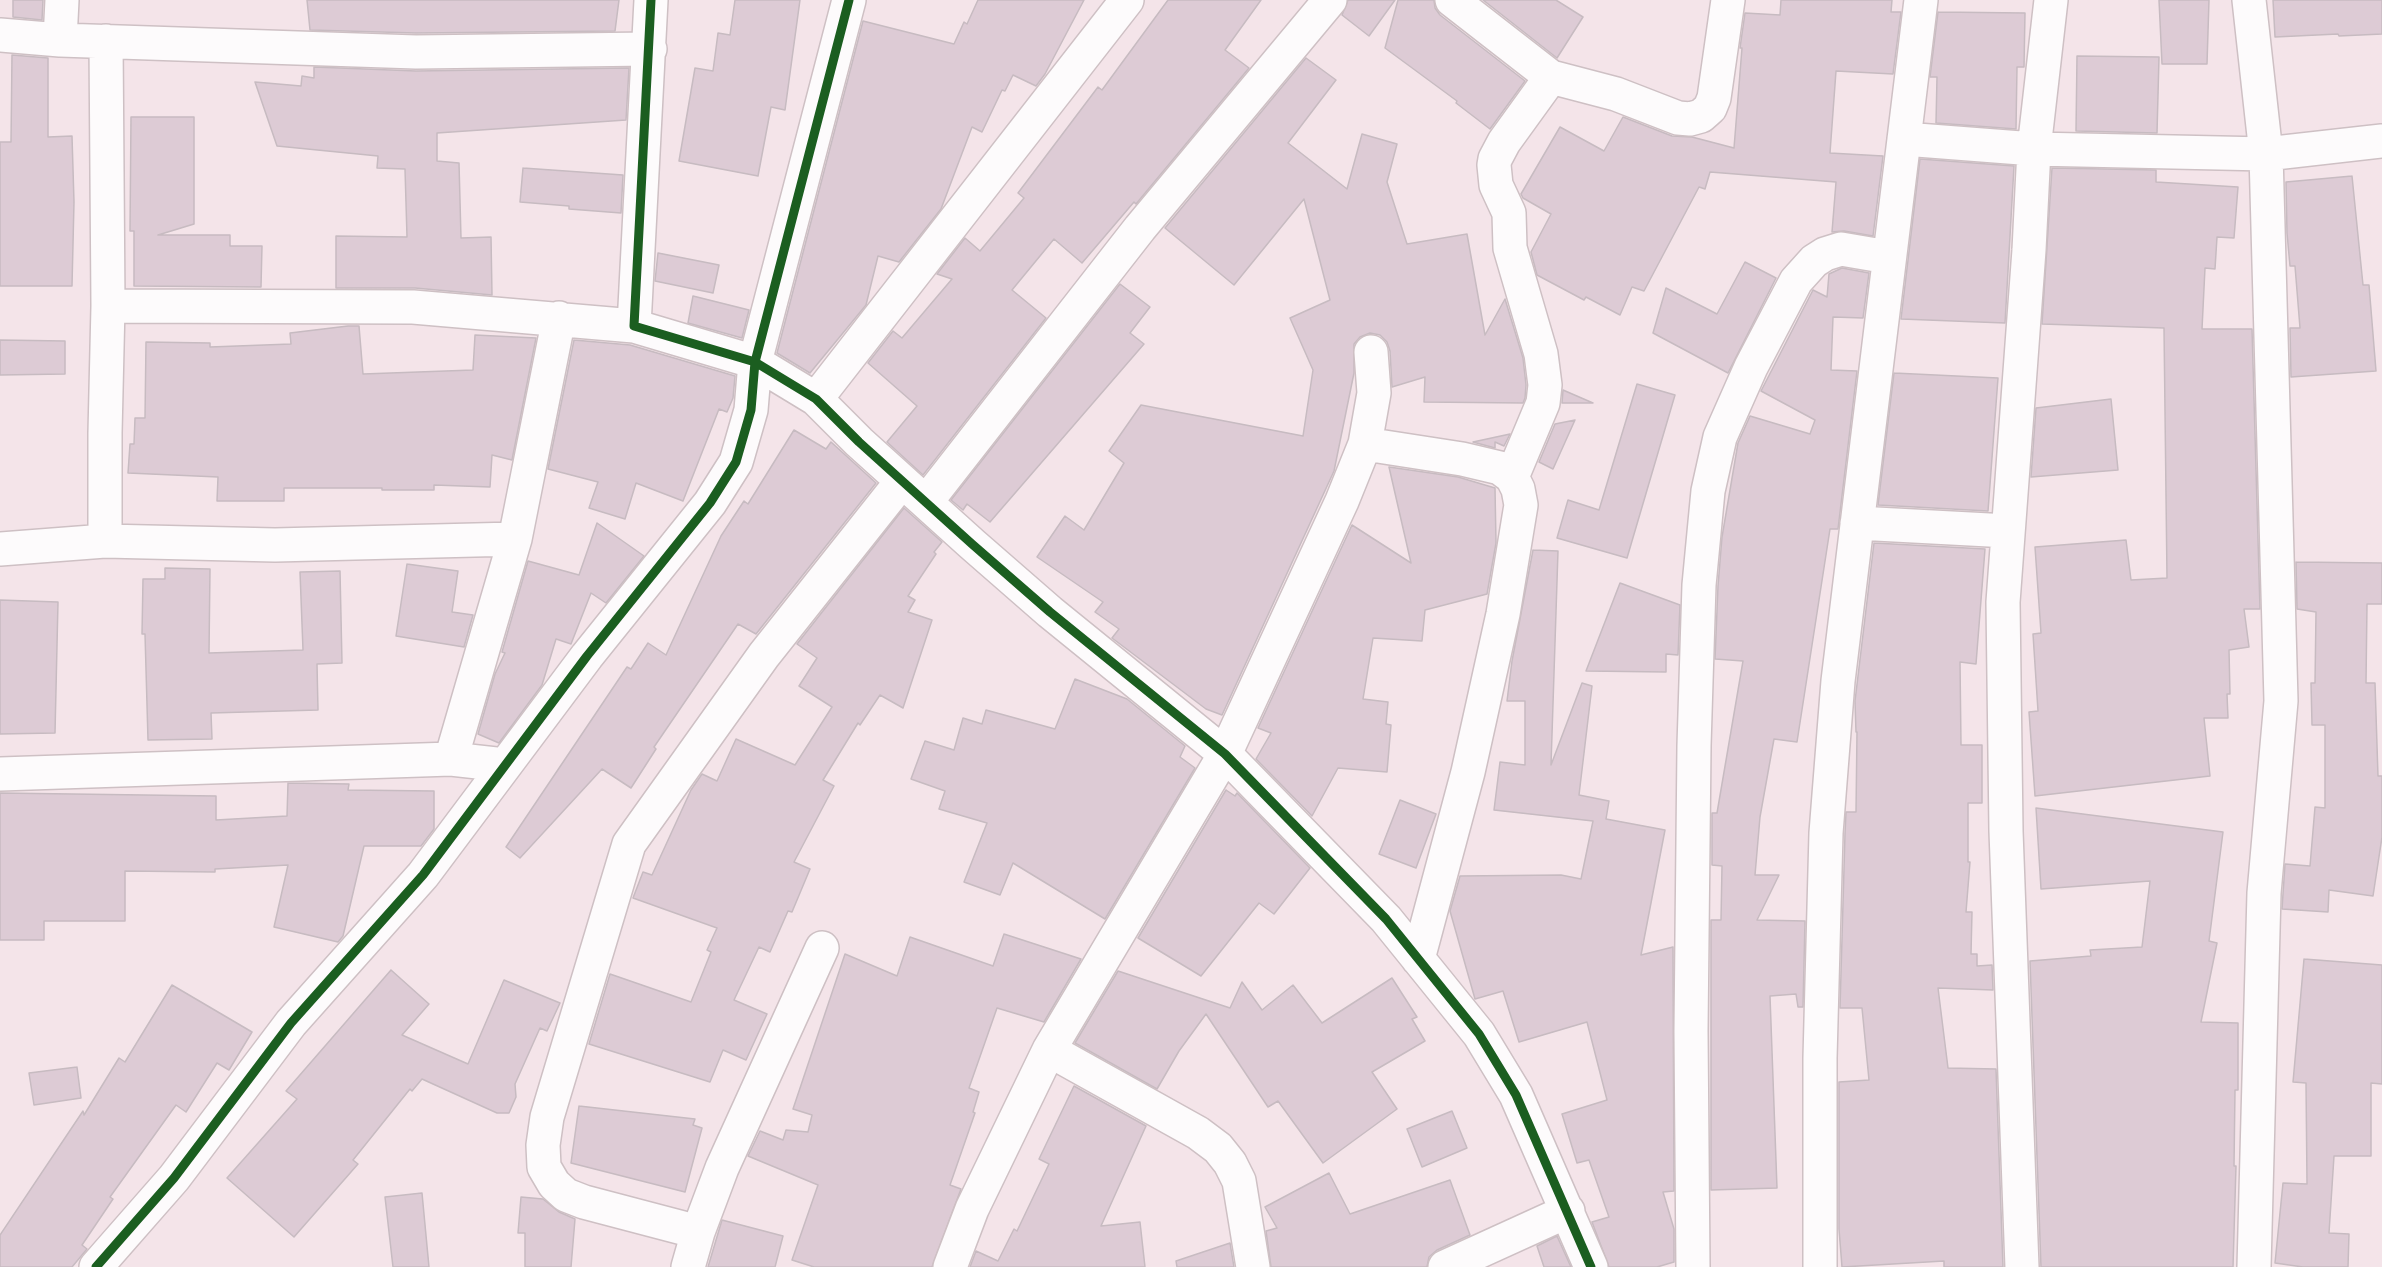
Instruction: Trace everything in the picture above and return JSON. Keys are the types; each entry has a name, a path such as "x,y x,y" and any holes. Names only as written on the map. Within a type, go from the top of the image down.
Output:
{"street":[{"path":"60,39 62,0"},
{"path":"634,326 651,0"},
{"path":"96,1267 174,1178 291,1023 423,875 587,656 710,503 736,462 751,410 755,362 849,0"},
{"path":"816,399 1127,0"},
{"path":"926,502 1140,228 1330,0"},
{"path":"1452,0 1551,77 1616,94 1678,118 1690,119 1701,116 1710,108 1714,98 1728,0"},
{"path":"1820,1267 1820,1058 1826,833 1838,681 1921,0"},
{"path":"2022,1267 2006,831 2003,602 2034,149 2051,0"},
{"path":"2249,0 2266,154 2281,701 2264,893 2254,1267"},
{"path":"0,35 416,52 650,49"},
{"path":"105,541 108,306 106,41"},
{"path":"1512,477 1544,403 1545,386 1541,354 1510,248 1509,213 1496,185 1494,165 1504,142 1551,77"},
{"path":"1904,139 2034,149 2266,154 2382,141"},
{"path":"1693,1267 1691,1031 1694,746 1699,585 1708,491 1720,437 1751,367 1796,281 1814,261 1824,254 1842,249 1888,257"},
{"path":"108,306 384,306 559,318 634,326 755,362 816,399 859,442 1050,612 1225,754 1386,919 1479,1034 1510,1085 1592,1267"},
{"path":"451,759 515,538 559,318"},
{"path":"950,1267 972,1209 1050,1050 1225,754 1337,512 1365,444 1374,393 1371,352"},
{"path":"1365,444 1462,459 1500,468 1512,477 1518,489 1521,505 1503,614 1468,772 1418,959"},
{"path":"698,1232 584,1202 566,1195 554,1184 544,1167 543,1145 547,1117 629,844 764,655 902,481"},
{"path":"1857,523 2008,531"},
{"path":"0,549 105,541 275,545 515,538"},
{"path":"0,774 451,759 505,765"},
{"path":"688,1267 698,1232 722,1168 822,948"},
{"path":"1050,1050 1198,1133 1218,1149 1230,1163 1239,1181 1253,1267"},
{"path":"1445,1267 1568,1211"}],"building":[{"path":"13,0 43,0 42,20 13,17"},
{"path":"307,0 619,0 615,31 416,33 310,30"},
{"path":"735,0 800,0 785,110 771,107 758,176 679,161 695,68 713,71 718,33 730,35"},
{"path":"978,0 1084,0 1045,74 1036,86 1013,75 1005,91 1002,90 982,132 972,127 941,209 899,262 878,256 866,305 810,373 777,353 863,21 954,44 964,22 967,24"},
{"path":"1168,0 1261,0 1225,50 1249,68 1136,204 1134,202 1082,263 1054,239 1012,290 1046,318 923,475 887,442 917,406 868,363 893,331 902,338 952,279 937,274 965,238 980,251 1024,198 1018,193 1098,87 1102,90"},
{"path":"1348,0 1395,0 1369,36 1342,15"},
{"path":"1398,0 1434,0 1435,8 1440,15 1525,81 1490,129 1456,103 1457,101 1385,48"},
{"path":"1483,0 1556,0 1583,17 1557,58"},
{"path":"1781,0 1892,0 1891,12 1901,12 1893,74 1836,71 1830,153 1883,156 1873,236 1844,231 1832,232 1836,182 1710,172 1705,189 1699,187 1644,291 1632,287 1620,315 1586,297 1584,300 1537,275 1531,252 1551,214 1523,198 1521,194 1560,127 1604,151 1623,117 1672,136 1692,137 1734,148 1742,48 1740,48 1745,13 1780,15"},
{"path":"2159,0 2209,0 2207,64 2162,64"},
{"path":"2273,0 2382,0 2382,34 2275,37"},
{"path":"1938,12 2025,13 2024,67 2017,67 2016,129 1936,123 1937,77 1930,77"},
{"path":"12,55 48,58 48,137 72,136 74,202 72,286 0,286 0,142 11,142"},
{"path":"2077,56 2159,57 2157,133 2076,131"},
{"path":"1306,58 1336,80 1288,143 1347,189 1362,134 1397,144 1387,182 1407,244 1467,234 1485,335 1505,299 1523,358 1525,398 1523,403 1424,402 1425,377 1392,387 1390,351 1387,342 1380,335 1370,333 1360,337 1354,344 1354,373 1334,471 1222,715 1206,709 1112,638 1119,629 1095,612 1103,602 1037,557 1065,516 1084,530 1124,463 1109,451 1141,405 1303,436 1313,370 1290,318 1330,300 1304,199 1234,285 1165,228"},
{"path":"314,67 416,71 629,68 626,120 437,133 437,161 459,163 461,238 491,237 492,295 415,288 336,288 336,236 407,237 405,169 377,168 378,156 277,146 255,82 301,86 302,76 314,78"},
{"path":"131,117 194,117 194,224 158,235 230,235 230,246 262,246 261,287 134,286 134,231 130,231"},
{"path":"1920,159 2014,166 2005,323 1901,319"},
{"path":"523,168 623,175 621,213 520,202"},
{"path":"2052,168 2156,170 2156,182 2238,187 2234,238 2217,237 2215,269 2205,268 2202,329 2252,329 2260,609 2244,609 2249,647 2229,650 2228,718 2204,718 2210,776 2035,796 2029,712 2038,711 2033,634 2041,633 2035,547 2126,540 2131,580 2167,578 2164,328 2042,324"},
{"path":"2352,176 2363,285 2369,285 2376,371 2291,377 2290,328 2300,328 2295,266 2290,266 2286,182"},
{"path":"658,253 719,265 713,293 655,281"},
{"path":"1745,262 1776,278 1728,373 1653,333 1666,288 1717,314"},
{"path":"1842,268 1869,273 1863,318 1833,317 1831,370 1857,371 1838,529 1830,529 1797,742 1774,739 1760,817 1755,875 1779,875 1757,920 1805,921 1803,1007 1798,1007 1796,994 1770,996 1777,1188 1711,1190 1711,920 1721,920 1722,866 1712,865 1712,813 1717,813 1743,661 1715,659 1722,537 1738,443 1750,416 1810,434 1815,420 1761,391 1813,290 1827,297 1829,274"},
{"path":"1120,284 1150,307 1130,333 1144,344 990,522 967,504 963,510 951,500"},
{"path":"693,296 749,310 742,338 688,323"},
{"path":"359,326 363,374 473,370 475,335 536,338 512,460 492,455 490,487 434,485 434,490 284,488 284,501 217,501 218,477 128,473 130,444 134,444 135,418 145,418 146,342 210,343 210,347 291,344 290,333"},
{"path":"0,340 65,341 65,374 0,375"},
{"path":"574,340 630,345 735,376 733,398 727,412 719,409 683,501 636,483 625,519 589,508 598,482 548,469"},
{"path":"1894,373 1998,378 1988,511 1878,505"},
{"path":"1637,384 1675,395 1627,558 1557,538 1568,500 1599,510"},
{"path":"1563,390 1593,403 1562,403"},
{"path":"2111,399 2118,470 2031,477 2036,408"},
{"path":"1575,420 1553,469 1539,462 1555,424"},
{"path":"794,430 826,449 831,442 876,483 756,634 738,624 654,747 656,749 631,788 602,769 520,858 506,847 627,667 631,669 648,643 666,655 721,536 744,501 748,504"},
{"path":"1510,434 1504,446 1495,442 1495,448 1473,442"},
{"path":"1389,467 1458,477 1495,488 1496,543 1487,594 1425,610 1422,641 1373,638 1363,699 1388,702 1386,724 1391,725 1387,772 1338,768 1312,816 1256,759 1271,733 1258,728 1352,525 1411,563"},
{"path":"904,508 942,542 908,596 915,600 908,612 932,620 903,708 880,695 860,725 858,723 823,780 834,786 794,862 810,869 792,912 788,911 770,952 759,947 734,1000 767,1014 746,1060 723,1050 710,1082 589,1044 610,974 691,1002 711,952 707,950 717,928 633,898 643,872 652,875 691,790 702,774 717,781 736,739 795,765 832,707 799,686 817,658 797,644"},
{"path":"597,523 644,556 606,603 591,593 571,644 556,639 542,685 499,743 478,734 495,674 505,653 502,652 528,561 579,575"},
{"path":"1874,543 1985,549 1976,664 1960,662 1961,745 1982,745 1982,803 1968,803 1968,862 1970,862 1966,912 1972,912 1971,954 1977,954 1977,966 1992,965 1993,990 1938,988 1948,1068 1996,1069 2003,1267 1944,1267 1944,1261 1842,1267 1839,1229 1839,1082 1869,1080 1862,1008 1840,1008 1846,812 1856,812 1855,701"},
{"path":"1533,550 1558,551 1551,765 1582,683 1592,686 1579,795 1609,801 1606,819 1665,830 1641,955 1673,947 1674,1191 1663,1192 1674,1229 1674,1262 1657,1267 1609,1267 1592,1222 1609,1217 1589,1160 1577,1163 1562,1114 1607,1100 1587,1022 1519,1042 1503,991 1475,999 1450,911 1460,876 1561,875 1581,879 1593,821 1494,810 1500,762 1525,765 1525,701 1507,701 1512,661"},
{"path":"2296,562 2382,563 2382,604 2367,604 2366,683 2375,683 2378,776 2382,776 2382,837 2373,896 2329,890 2328,912 2282,909 2285,864 2310,866 2315,807 2325,808 2325,725 2312,725 2311,683 2315,683 2316,612 2297,609"},
{"path":"407,564 458,571 452,612 473,615 464,647 396,636"},
{"path":"165,568 210,569 209,653 303,650 300,572 340,571 342,663 317,664 318,710 211,713 212,739 148,740 145,634 142,634 143,579 165,579"},
{"path":"1620,583 1680,605 1678,655 1666,654 1666,672 1586,671"},
{"path":"0,600 58,602 55,733 0,734"},
{"path":"1075,679 1127,699 1185,746 1180,757 1195,768 1105,919 1013,863 1000,895 964,882 987,823 939,809 945,791 911,779 925,741 954,750 963,718 982,724 986,710 1055,729"},
{"path":"288,783 349,784 348,790 434,791 434,829 421,846 364,846 343,936 338,942 274,927 288,865 215,869 215,872 125,871 125,921 44,921 44,940 0,940 0,793 216,796 216,820 287,816"},
{"path":"1226,790 1235,796 1237,793 1310,868 1274,914 1259,903 1201,976 1138,938"},
{"path":"1400,800 1436,814 1416,868 1379,854"},
{"path":"2036,808 2223,832 2209,941 2217,943 2201,1022 2238,1023 2233,1267 2041,1267 2030,961 2091,956 2090,950 2142,947 2150,881 2041,889"},
{"path":"1004,934 1081,959 1044,1022 997,1008 969,1088 979,1092 973,1112 975,1113 950,1185 961,1189 932,1267 814,1267 792,1260 818,1185 748,1156 760,1131 783,1140 786,1130 808,1132 812,1115 793,1109 845,954 897,976 910,937 993,966"},
{"path":"2304,959 2382,965 2382,1084 2371,1083 2371,1156 2334,1156 2329,1233 2349,1234 2348,1267 2303,1267 2275,1263 2283,1183 2307,1184 2306,1083 2293,1082"},
{"path":"391,970 429,1004 402,1035 468,1064 504,980 560,1003 547,1031 540,1028 515,1084 516,1097 509,1113 497,1113 422,1079 412,1091 410,1089 353,1160 358,1164 294,1237 227,1178 297,1099 286,1091"},
{"path":"1118,971 1230,1008 1242,982 1262,1010 1293,985 1322,1023 1392,978 1417,1017 1412,1019 1425,1041 1372,1072 1397,1109 1323,1163 1278,1101 1268,1107 1206,1014 1179,1051 1157,1089 1075,1043"},
{"path":"172,985 252,1032 229,1070 217,1063 186,1112 176,1105 110,1197 113,1199 82,1245 87,1249 72,1267 0,1267 0,1235 83,1111 84,1115 119,1058 125,1062"},
{"path":"77,1067 81,1098 34,1105 29,1073"},
{"path":"1074,1086 1146,1126 1101,1226 1140,1222 1145,1267 970,1267 976,1251 998,1261 1014,1229 1017,1231 1049,1164 1039,1159"},
{"path":"579,1106 695,1119 693,1125 702,1128 685,1192 571,1163"},
{"path":"1452,1111 1467,1148 1422,1167 1407,1129"},
{"path":"1329,1173 1350,1214 1450,1180 1470,1235 1437,1250 1429,1257 1427,1267 1271,1267 1266,1231 1277,1228 1265,1207"},
{"path":"422,1193 429,1267 393,1267 385,1197"},
{"path":"521,1197 543,1199 559,1212 575,1219 571,1267 525,1267 525,1233 518,1233"},
{"path":"722,1220 783,1236 775,1267 708,1267"},
{"path":"1557,1236 1571,1267 1544,1267 1537,1246"},
{"path":"1230,1243 1234,1267 1177,1267 1176,1261"}],"cycle path":[{"path":"651,0 634,326 755,362 816,399 859,442 1050,612 1225,754 1386,919 1479,1034 1516,1095 1591,1267"},
{"path":"96,1267 174,1178 291,1023 423,875 587,656 710,503 736,462 751,410 755,362 849,0"}]}
